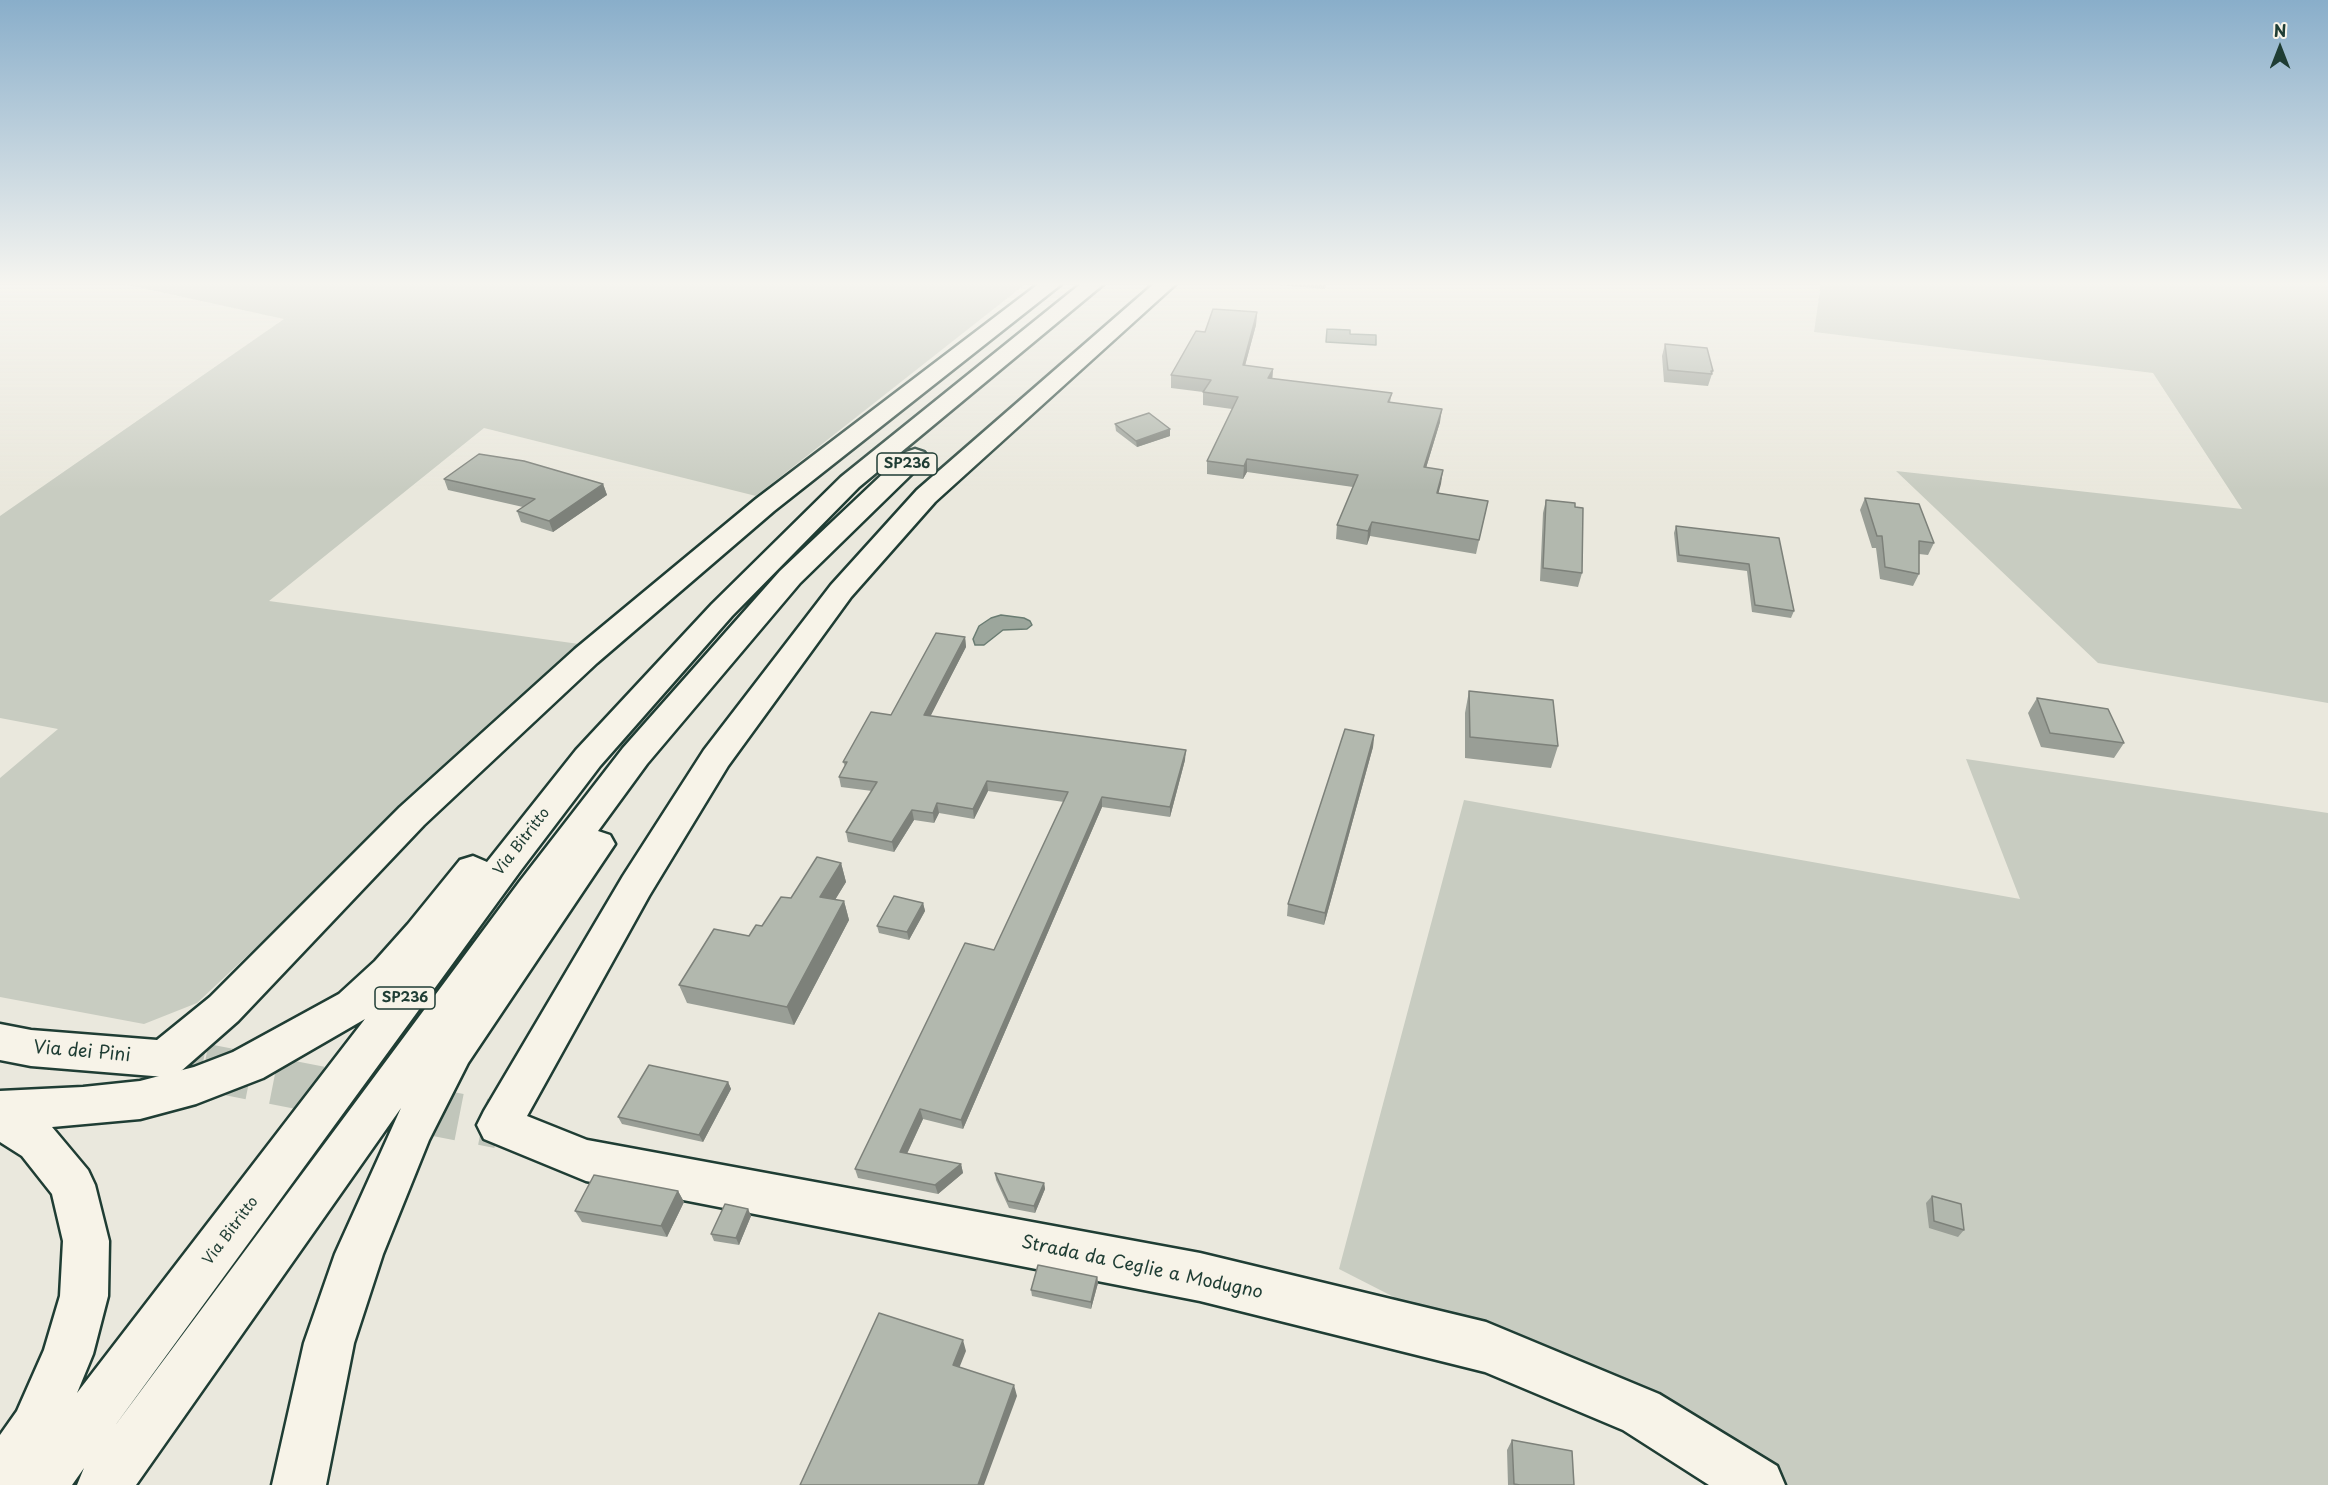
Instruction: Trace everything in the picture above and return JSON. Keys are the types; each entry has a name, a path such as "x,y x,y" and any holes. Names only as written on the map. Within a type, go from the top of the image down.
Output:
{"main road":[{"name":"Via dei Pini","path":"0,1042 31,1048 165,1059 224,1009 411,816 586,656 765,505 964,351"},
{"name":"Via Bitritto","path":"39,1485 508,860 588,758 722,610 850,482 1010,351"},
{"name":"SP236","path":"104,1485 533,891 635,756 790,577 887,481 1041,351"},
{"name":"Strada da Ceglie a Modugno","path":"1090,351 926,496 841,591 716,758 636,886 499,1125 586,1160 1200,1277 1486,1347 1641,1412 1758,1485"},
{"path":"0,1110 83,1106 140,1100 196,1085 248,1065 353,1006 389,972 422,935 525,804 662,650 706,605 798,533"},
{"path":"299,1485 329,1343 359,1254 416,1123 453,1050 558,897 663,752 711,666"},
{"path":"0,1119 38,1142 72,1185 86,1241 84,1296 68,1354 35,1429 0,1481"}],"shaded area":[{"path":"237,351 940,351 756,496 484,428 269,601 579,644 197,1003 144,1024 0,997 0,778 58,729 0,718 0,516"},
{"path":"1974,351 2328,351 2328,703 2098,663 1896,471 2242,509 2153,373"},
{"path":"1001,615 1024,618 1032,625 1027,629 1003,630 984,645 975,645 973,639 979,626"},
{"path":"1966,759 2328,813 2328,1485 1762,1485 1339,1269 1464,800 2020,899"}],"building":[{"path":"1184,351 1247,351 1243,365 1273,369 1268,378 1392,393 1388,402 1442,409 1424,467 1443,470 1437,493 1488,501 1479,540 1372,522 1368,531 1337,525 1358,475 1247,459 1244,466 1207,461 1238,397 1203,392 1211,380 1171,375"},
{"path":"1666,351 1708,351 1713,371 1711,371 1712,374 1668,370"},
{"path":"1149,413 1170,429 1136,441 1115,424"},
{"path":"479,454 524,461 603,484 549,521 517,511 535,499 444,479"},
{"path":"1865,498 1919,504 1934,543 1919,541 1919,574 1885,567 1882,536 1877,536"},
{"path":"1546,500 1575,503 1575,507 1583,508 1582,573 1543,568"},
{"path":"1676,526 1779,538 1794,611 1755,605 1749,564 1679,555"},
{"path":"936,633 965,637 924,715 1186,750 1170,807 1102,797 961,1120 920,1109 900,1152 961,1164 935,1185 855,1169 965,943 994,950 1068,792 987,781 973,809 937,803 933,813 912,810 892,842 846,832 877,782 839,777 847,762 843,762 871,712 891,715"},
{"path":"1469,691 1553,700 1558,746 1470,737"},
{"path":"2037,698 2108,709 2124,743 2050,733"},
{"path":"1345,729 1374,735 1325,913 1288,904"},
{"path":"817,857 841,863 820,897 844,901 787,1007 679,985 714,929 749,936 756,925 762,926 781,897 791,898"},
{"path":"894,896 923,903 907,932 877,926"},
{"path":"649,1065 728,1082 699,1135 618,1117"},
{"path":"995,1173 1044,1183 1034,1206 1008,1201"},
{"path":"594,1175 678,1191 661,1226 575,1211"},
{"path":"1932,1196 1961,1204 1964,1230 1934,1221"},
{"path":"725,1204 748,1209 736,1238 711,1234"},
{"path":"1038,1265 1097,1277 1091,1302 1031,1290"},
{"path":"879,1313 963,1340 953,1365 1014,1385 978,1485 800,1485"},
{"path":"1512,1440 1572,1451 1574,1485 1514,1484"}],"tunnel":[{"path":"165,1059 212,1068"},
{"path":"204,1067 499,1125"}]}
